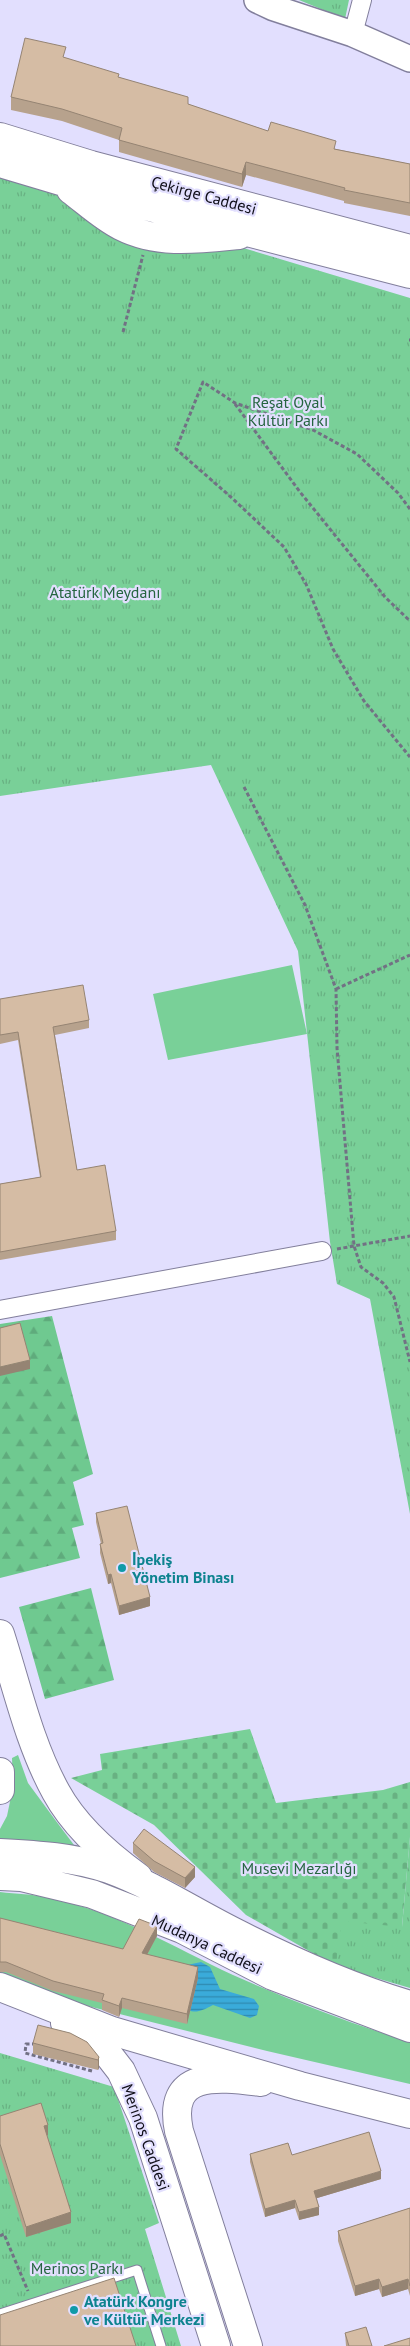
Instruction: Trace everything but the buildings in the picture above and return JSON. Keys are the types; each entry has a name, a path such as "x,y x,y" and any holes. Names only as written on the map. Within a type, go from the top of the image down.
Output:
{"main road":[{"path":"257,0 274,8 353,34 410,59"},
{"name":"Çekirge Caddesi","path":"0,137 101,168 410,249"},
{"name":"Çekirge Caddesi","path":"0,163 138,204 255,232 410,274"},
{"path":"0,1634 37,1750 56,1794 82,1829 115,1860 151,1886"},
{"path":"0,1772 0,1790"},
{"path":"0,1853 53,1856 107,1868 151,1886 234,1932 314,1970 405,2003"},
{"name":"Mudanya Caddesi","path":"0,1876 21,1877 92,1894 182,1929 273,1976 410,2028"},
{"path":"0,1987 112,2031 300,2086 410,2114"},
{"path":"0,1987 219,2047 410,2094"},
{"name":"Merinos Caddesi","path":"0,1987 97,2040 121,2071 143,2118 216,2346"},
{"name":"Merinos Caddesi","path":"248,2346 175,2112 181,2096 194,2082 222,2078 300,2086"}],"street":[{"path":"353,34 362,0"},
{"path":"0,1310 322,1251"}],"lane":[{"path":"0,2314 137,2270 162,2346"}],"path":[{"path":"123,332 136,280"},
{"path":"410,509 398,493 357,454 313,430 235,403 203,382 176,449 284,547 306,584 333,649 359,692 410,757"},
{"path":"235,403 300,492 384,597 410,621"},
{"path":"244,787 305,905 336,989 338,1048 354,1246 361,1267 383,1283 394,1297 400,1312 410,1362"},
{"path":"336,989 410,956"},
{"path":"322,1251 410,1236"},
{"path":"39,2044 26,2044 25,2053 126,2080"},
{"path":"0,2236 4,2234 33,2304"}],"green space":[{"path":"299,0 349,0 345,19"},
{"name":"Reşat Oyal Kültür Parkı","path":"0,175 83,203 149,247 187,253 230,244 410,298 410,1514 370,1299 337,1284 330,1242 298,951 211,765 0,796"},
{"path":"292,965 307,1034 168,1060 153,994"},
{"path":"52,1316 93,1474 73,1482 84,1525 72,1528 80,1558 0,1578 0,1324"},
{"path":"91,1588 114,1680 45,1699 19,1607"},
{"name":"Musevi Mezarlığı","path":"250,1729 276,1803 383,1790 410,1782 410,1837 402,1927 335,1966 246,1915 154,1825 71,1778 102,1770 100,1754"},
{"path":"18,1755 28,1783 74,1845 114,1880 0,1858 0,1829 7,1816 13,1787 12,1758"},
{"path":"410,1837 410,1988 335,1966 342,1921 402,1927"},
{"path":"0,1892 43,1897 97,1912 143,1931 233,1975 277,1994 410,2042 410,2084 267,2051 0,1984"},
{"name":"Merinos Parkı","path":"0,2053 114,2087 159,2223 145,2229 181,2346 0,2346"}],"water":[{"path":"201,1962 210,1967 220,1989 254,1999 259,2006 257,2015 250,2018 213,2005 196,2012 179,2006 187,1965"}],"place":[{"name":"İpekiş Yönetim Binası","path":"122,1568"},
{"name":"Atatürk Kongre ve Kültür Merkezi","path":"74,2310"}],"park label":[{"name":"Atatürk Meydanı","path":"105,592"}]}
